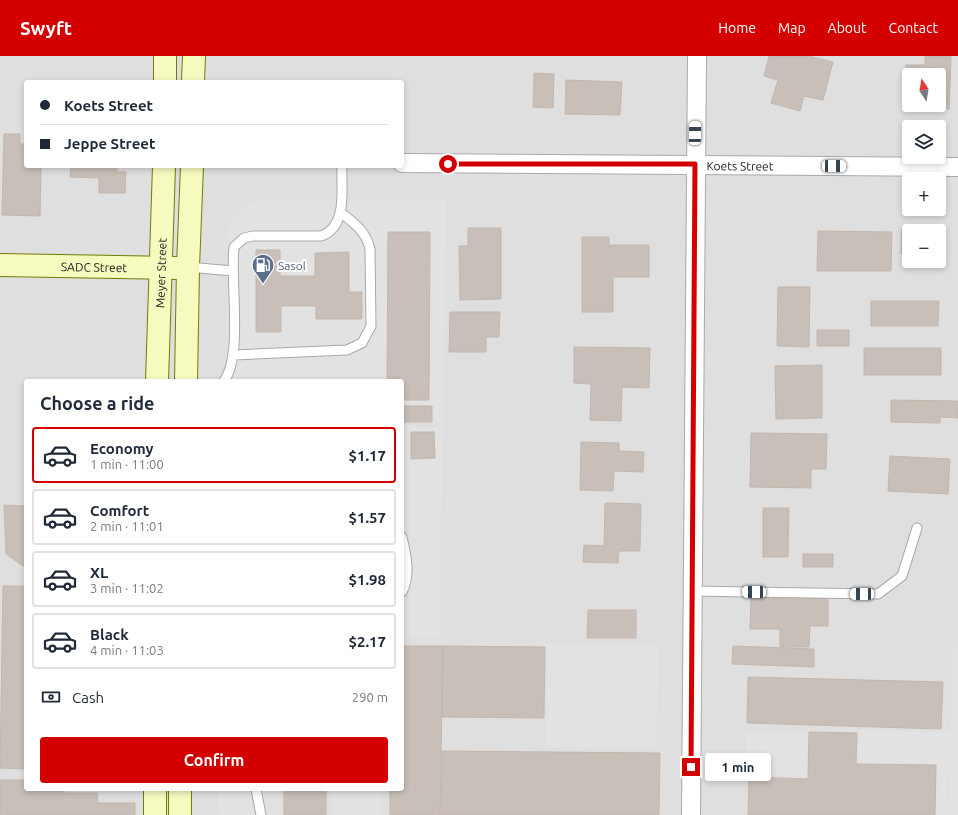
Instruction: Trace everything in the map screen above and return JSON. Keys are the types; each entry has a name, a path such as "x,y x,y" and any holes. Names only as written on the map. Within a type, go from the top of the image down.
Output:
{"main road":[{"path":"165,56 165,80"},
{"path":"193,80 194,56"},
{"name":"Meyer Street","path":"157,379 164,168"},
{"path":"186,379 192,168"},
{"name":"SADC Street","path":"0,265 161,268 188,267"},
{"path":"155,791 155,815"},
{"path":"180,791 180,815"}],"street":[{"path":"691,815 697,56"},
{"name":"Koets Street","path":"404,163 958,167"}],"lane":[{"path":"226,379 230,374 234,355 234,247 244,238 253,236 321,236 333,230 339,219 342,168"},
{"path":"234,355 347,350 362,343 371,326 370,249 368,239 360,228 340,212"},
{"path":"188,267 233,271"},
{"path":"692,591 878,594 902,576 917,528"},
{"path":"404,552 406,585 404,588"},
{"path":"256,791 261,815"}],"shaded area":[{"path":"0,56 958,56 958,815 0,815"},
{"path":"256,199 446,201 443,422 404,422 404,379 225,379 228,222"},
{"path":"404,426 443,427 439,637 404,637"},
{"path":"547,644 658,645 657,747 546,747"},
{"path":"952,647 958,647 958,815 949,815"},
{"path":"859,730 950,732 947,815 937,815 938,765 858,763"},
{"path":"746,732 807,733 806,776 745,774"},
{"path":"218,791 279,791 280,815 219,815"},
{"path":"332,791 381,791 381,815 332,815"}],"building":[{"path":"769,56 809,56 833,62 823,100 804,96 800,111 771,103 778,80 764,76"},
{"path":"925,56 951,56 949,109 946,109 946,68 906,68 906,65 925,65"},
{"path":"534,73 554,74 553,108 533,107"},
{"path":"566,80 622,82 620,115 565,114"},
{"path":"4,134 20,134 20,144 24,144 24,168 41,168 40,216 2,215"},
{"path":"71,168 117,168 117,172 126,172 125,193 99,193 99,178 70,177"},
{"path":"468,228 501,228 501,299 460,300 459,246 468,246"},
{"path":"902,228 902,254 901,254"},
{"path":"818,231 892,232 891,271 817,271"},
{"path":"388,232 430,232 429,400 404,400 404,379 387,379"},
{"path":"582,237 609,237 609,245 649,245 649,277 613,277 613,312 582,312"},
{"path":"256,250 280,250 280,276 315,276 315,253 349,252 349,292 362,292 362,319 316,319 316,306 281,306 281,332 256,332"},
{"path":"778,287 810,287 809,347 777,346"},
{"path":"871,301 939,301 938,326 871,326"},
{"path":"450,312 500,312 499,337 486,337 486,352 449,352"},
{"path":"817,330 849,330 849,346 817,346"},
{"path":"574,347 650,348 649,388 622,387 621,421 590,420 591,384 574,383"},
{"path":"864,348 941,348 941,375 864,375"},
{"path":"822,365 822,418 776,419 775,366"},
{"path":"891,400 958,401 958,418 940,417 940,423 891,422"},
{"path":"404,406 432,406 432,422 404,422"},
{"path":"411,432 434,432 435,458 411,459"},
{"path":"751,433 827,434 826,469 811,469 811,488 750,487"},
{"path":"581,442 619,443 619,451 644,452 643,472 614,471 613,491 580,490"},
{"path":"890,456 950,459 948,494 888,491"},
{"path":"605,503 641,504 640,551 619,551 618,563 583,562 584,545 604,546"},
{"path":"4,505 24,506 24,567 6,554"},
{"path":"763,508 789,508 788,557 763,557"},
{"path":"803,554 833,554 833,567 803,567"},
{"path":"3,586 24,586 24,769 0,768"},
{"path":"751,595 828,595 828,626 810,626 809,647 780,647 780,629 750,629"},
{"path":"588,610 636,610 636,638 587,638"},
{"path":"404,646 443,646 440,815 390,815 390,791 404,791"},
{"path":"443,646 545,647 544,718 442,717"},
{"path":"733,646 814,649 814,667 732,664"},
{"path":"748,677 943,682 941,729 747,723"},
{"path":"809,732 857,733 856,764 936,765 935,815 748,815 749,777 808,779"},
{"path":"442,751 660,753 659,815 441,815"},
{"path":"0,780 24,780 24,791 97,793 98,803 135,803 135,815 0,815"},
{"path":"284,791 326,791 326,815 284,815"}],"place":[{"name":"Sasol","path":"263,284"}],"route":[{"path":"448,164 695,164 691,767"}]}
